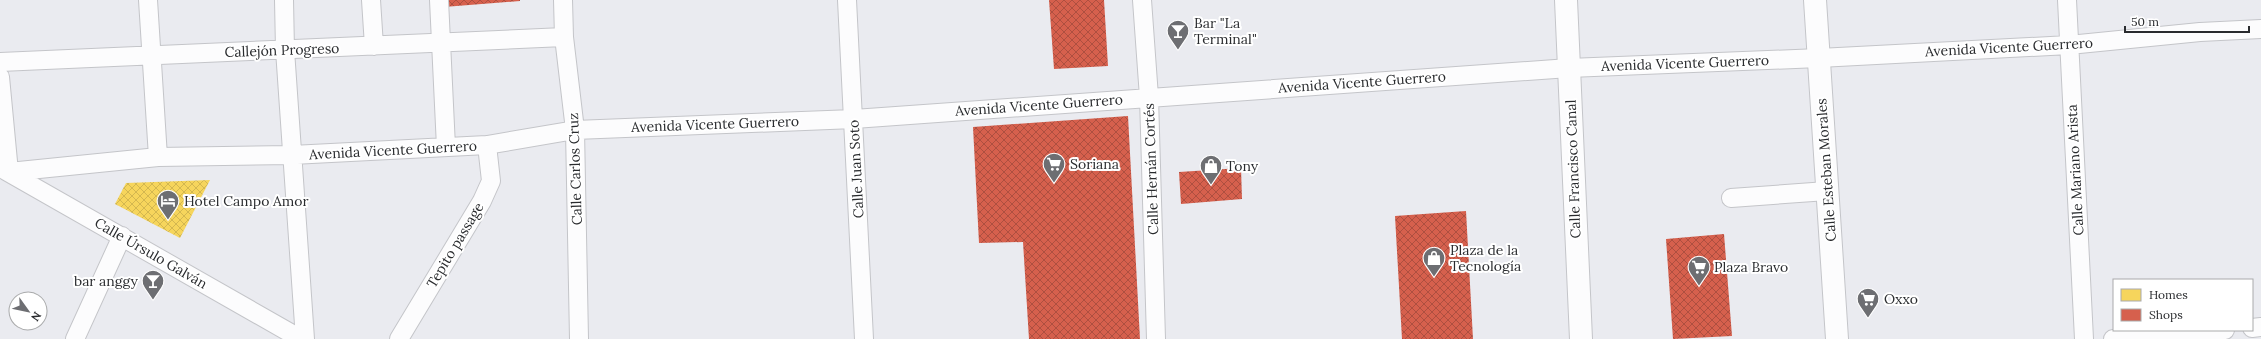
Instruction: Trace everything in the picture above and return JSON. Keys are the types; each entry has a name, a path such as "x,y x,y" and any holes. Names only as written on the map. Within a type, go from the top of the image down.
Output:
{"main road":[{"name":"Calle Francisco Canal","path":"1566,0 1581,339"},
{"name":"Calle Esteban Morales","path":"1815,0 1838,339"}],"street":[{"path":"148,0 158,157"},
{"path":"284,0 285,50 305,339"},
{"path":"371,0 374,46"},
{"path":"439,0 446,147"},
{"name":"Calle Carlos Cruz","path":"562,0 564,37 575,130 579,339"},
{"name":"Calle Juan Soto","path":"847,0 864,339"},
{"name":"Calle Hernán Cortés","path":"1142,0 1149,97 1156,339"},
{"name":"Calle Mariano Arista","path":"2067,0 2084,339"},
{"name":"Avenida Vicente Guerrero","path":"4,170 158,157 292,155 486,145 575,130 854,119 1569,68 1819,58 2069,44 2200,32 2261,29"},
{"name":"Callejón Progreso","path":"0,62 564,37"},
{"path":"0,76 4,170"},
{"name":"Tepito passage","path":"399,339 482,201 491,181 486,145"},
{"name":"Calle Úrsulo Galván","path":"4,170 301,339"},
{"path":"1731,198 1827,191"},
{"path":"75,339 122,236"},
{"path":"2113,339 2213,331"}],"building: Homes":[{"name":"Hotel Campo Amor","path":"210,180 180,238 115,204 126,183"}],"building: Shops":[{"path":"444,0 520,0 520,1 444,7"},
{"path":"1049,0 1104,0 1108,66 1054,69"},
{"name":"Soriana","path":"1128,116 1140,339 1029,339 1023,242 979,243 973,127"},
{"name":"Tony","path":"1241,168 1242,199 1181,204 1179,172"},
{"name":"Plaza de la Tecnología","path":"1466,211 1473,339 1402,339 1395,216"},
{"name":"Plaza Bravo","path":"1724,234 1732,336 1673,339 1666,239"}],"place":[{"name":"Bar \"La Terminal\"","path":"1178,50"},
{"name":"Soriana","path":"1054,184"},
{"name":"Tony","path":"1211,186"},
{"name":"Hotel Campo Amor","path":"168,220"},
{"name":"Plaza de la Tecnología","path":"1434,278"},
{"name":"Plaza Bravo","path":"1699,286"},
{"name":"bar anggy","path":"153,300"},
{"name":"Oxxo","path":"1868,318"}]}
